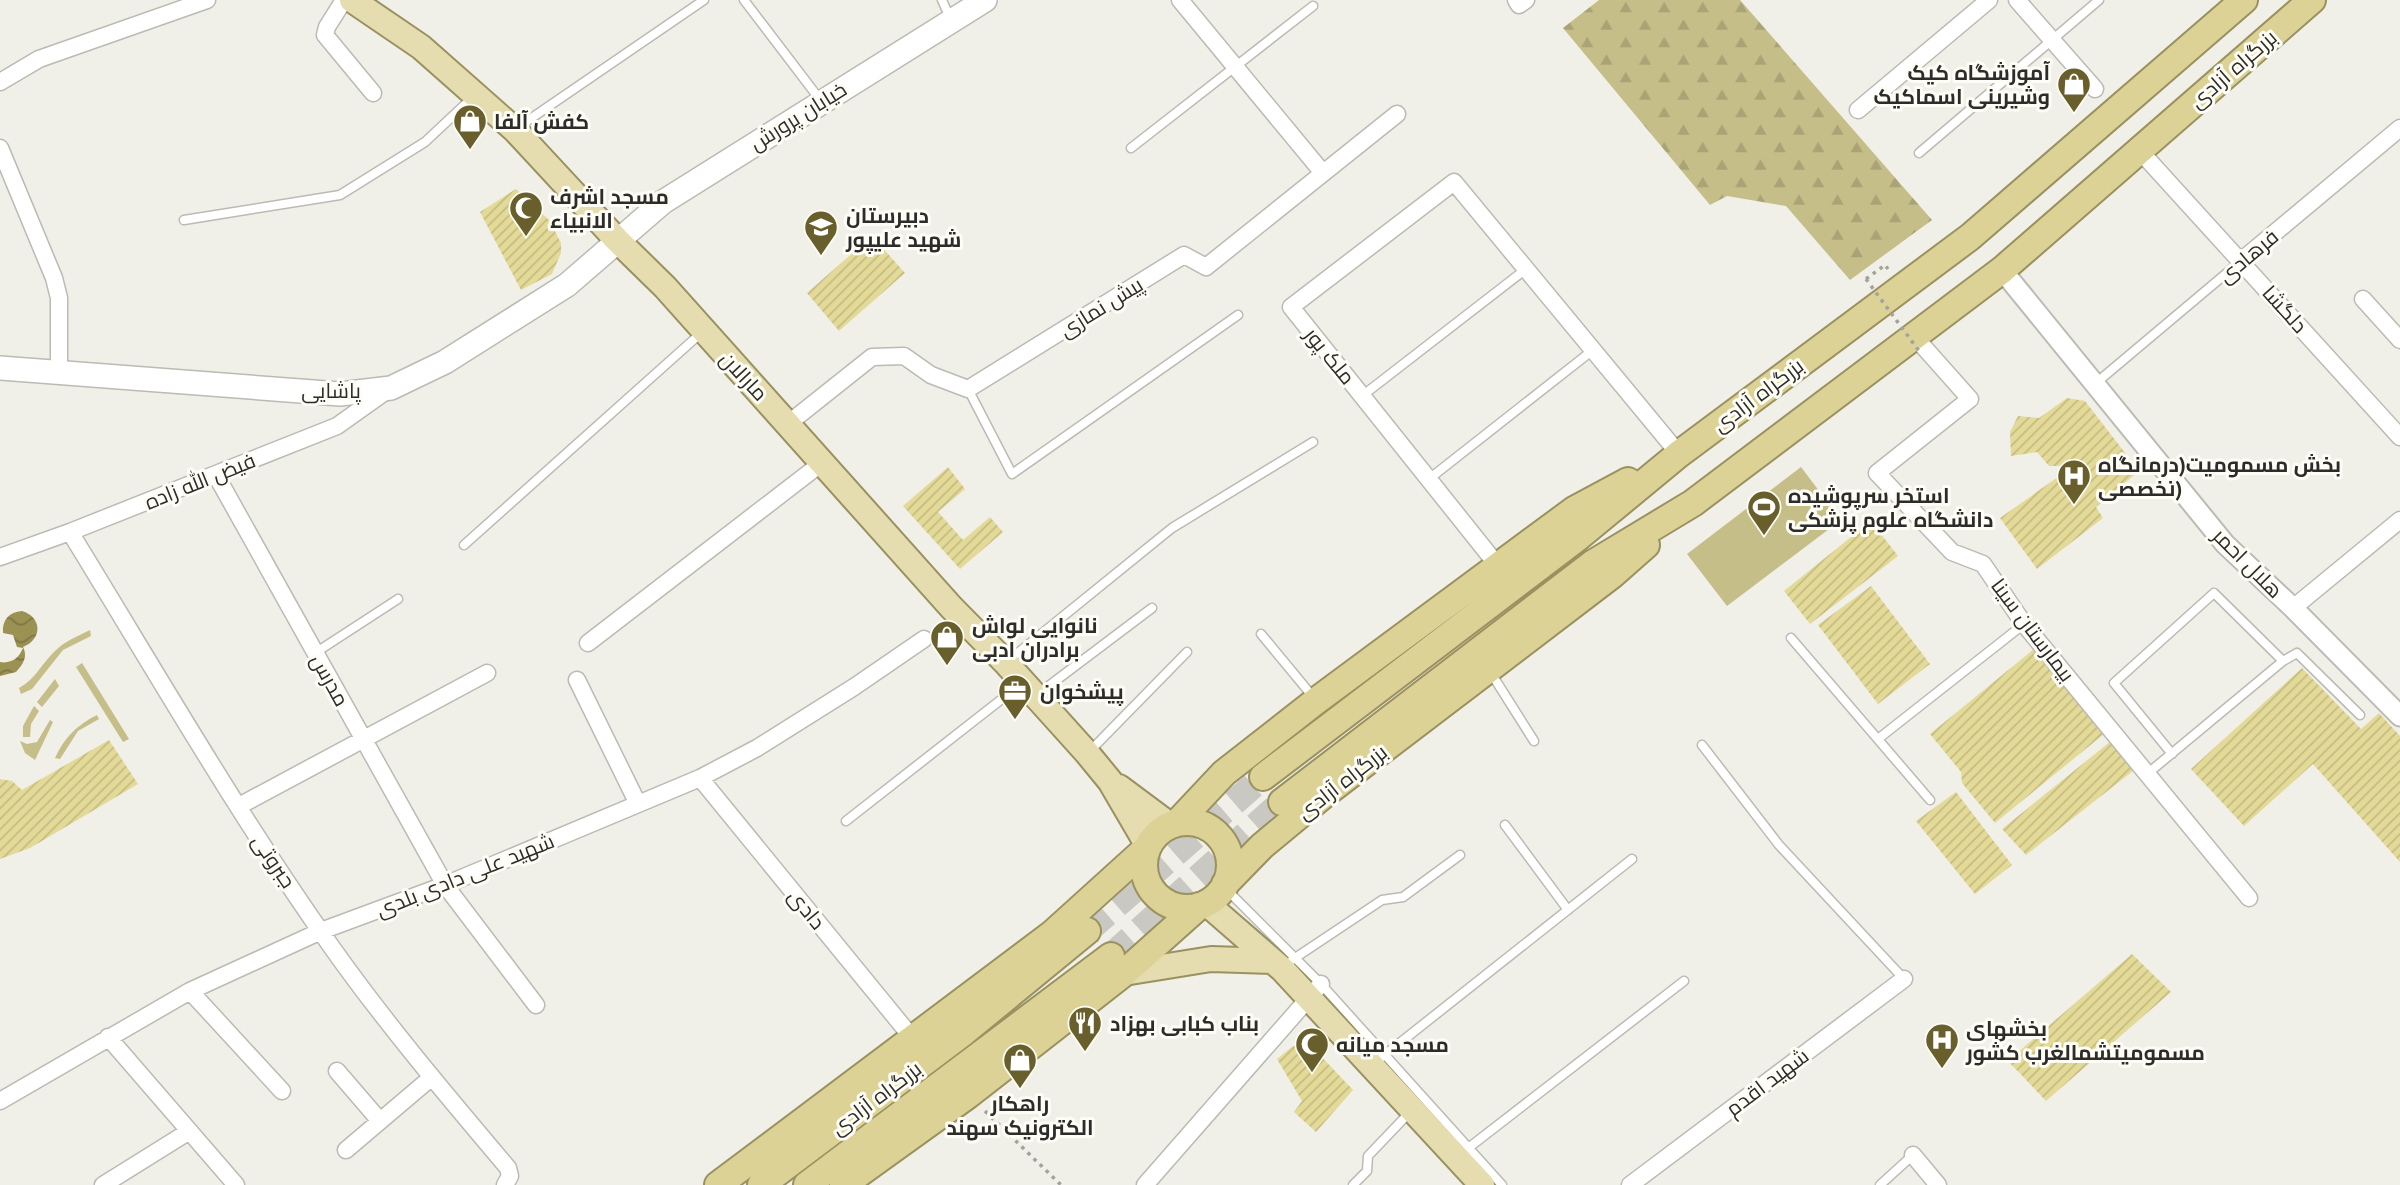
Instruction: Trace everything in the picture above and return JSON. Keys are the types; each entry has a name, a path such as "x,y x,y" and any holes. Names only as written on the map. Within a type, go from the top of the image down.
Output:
{"highway":[{"name":"بزرگراه آزادی","path":"1263,777 1576,539 1679,454 1970,237 2244,0"},
{"name":"بزرگراه آزادی","path":"1282,802 1592,564 1693,503 1916,344 2312,0"},
{"path":"718,1185 1052,934 1147,847 1157,834 1173,824 1224,773 1316,701 1574,510 1679,454"},
{"name":"بزرگراه آزادی","path":"807,1185 1117,965 1156,943 1214,895 1262,846 1488,668 1612,575 1693,503"},
{"path":"1207,791 1210,809 1222,829 1239,842 1262,846"},
{"path":"1147,847 1144,872 1155,894 1175,906 1214,895 1229,872 1227,849 1220,838 1201,824 1173,824"},
{"path":"1105,885 1130,889 1142,898 1155,919 1156,943"},
{"name":"بزرگراه آزادی","path":"761,1185 964,1032 1087,931"},
{"path":"843,1185 968,1094 1117,965"}],"main road":[{"name":"مارالان","path":"352,0 421,47 515,130 617,240 665,287 951,607 1087,753 1110,781 1147,847"},
{"name":"خیابان پرورش","path":"617,240 663,202 821,101 947,10 985,0"},
{"name":"پاشایی","path":"0,368 340,394 390,388 445,362 567,285 617,240"},
{"name":"مارالان","path":"1110,781 1173,824"},
{"path":"1214,895 1315,990 1378,1060 1412,1110 1462,1152 1482,1185"},
{"path":"1117,965 1211,959 1283,962"}],"street":[{"path":"0,82 39,59 208,0"},
{"path":"344,0 327,27 326,35 373,93"},
{"path":"1180,0 1323,173"},
{"path":"1858,110 1989,0"},
{"path":"2017,0 2095,89"},
{"name":"پیش نمازی","path":"968,389 1184,255 1206,267 1397,114"},
{"name":"فرهادی","path":"2241,261 2400,128"},
{"path":"0,148 54,278 59,298 60,372"},
{"name":"دلگشا","path":"2140,151 2400,437"},
{"name":"ملک پور","path":"1498,566 1291,307 1454,181 1526,269"},
{"path":"1526,269 1679,454"},
{"name":"هلال احمر","path":"2002,270 2225,544 2400,716"},
{"path":"2363,299 2400,340"},
{"name":"بیمارستان سینا","path":"1916,344 1970,399 1877,473 1952,552 1983,564 2024,624 2249,898"},
{"path":"789,423 872,357 904,356 931,375 968,389"},
{"name":"فیض الله زاده","path":"0,557 337,426 390,388"},
{"path":"588,643 823,462"},
{"name":"مدرس","path":"216,475 445,885 536,1005"},
{"path":"2293,608 2397,529"},
{"name":"جبروتی","path":"70,532 239,806 321,931 432,1077 508,1168 510,1176 505,1185"},
{"name":"شهید علی دادی بلدی","path":"0,1101 190,990 321,931 445,885 700,778 757,748 924,639"},
{"path":"239,806 487,673"},
{"path":"577,680 638,804"},
{"name":"دادی","path":"700,778 914,1040"},
{"name":"شهید اقدم","path":"1630,1185 1904,979"},
{"path":"190,990 282,1091"},
{"path":"1145,1185 1315,990"},
{"path":"108,1037 236,1185"},
{"path":"337,1071 380,1121"},
{"path":"346,1150 432,1077"},
{"path":"103,1185 188,1132"},
{"path":"1913,1155 1938,1185"}],"lane":[{"path":"515,130 704,0"},
{"path":"744,0 821,101"},
{"path":"1919,153 2099,0"},
{"path":"1130,148 1313,6"},
{"path":"184,220 340,195 425,142 476,95"},
{"name":"فرهادی","path":"2095,383 2241,261"},
{"path":"1362,396 1526,269"},
{"path":"968,389 1012,474 1238,314"},
{"path":"464,545 703,332"},
{"path":"1429,480 1593,350"},
{"path":"1005,662 1172,528 1313,442"},
{"path":"2172,754 2114,682 2214,593 2283,662"},
{"path":"314,653 398,599"},
{"path":"846,821 1030,689 1152,608"},
{"path":"1878,739 2024,624"},
{"path":"1261,634 1316,701"},
{"path":"1791,638 1930,800"},
{"path":"1087,753 1187,652"},
{"path":"2147,774 2297,653 2360,715"},
{"path":"1488,668 1534,741"},
{"path":"1702,745 1779,845 1904,979"},
{"path":"1505,825 1568,910"},
{"path":"1283,962 1382,900 1403,897 1460,855"},
{"path":"1502,1185 1462,1152 1378,1060 1632,859"},
{"path":"1462,1152 1684,981"},
{"path":"1353,1185 1367,1171 1368,1156 1412,1110"},
{"path":"1880,1185 1913,1155"}],"path":[{"path":"1885,265 1867,279 1916,344"},
{"path":"968,1094 1061,1185"}],"green space":[{"path":"1599,0 1740,0 1932,220 1850,280 1786,206 1727,196 1710,205 1563,28"},
{"name":"استخر سرپوشیده دانشگاه علوم پزشکی","path":"1801,467 1841,520 1727,606 1687,554"},
{"path":"90,630 91,636 63,650 32,689 21,694 19,688 30,681 55,651"},
{"path":"82,663 129,739 123,742 76,667"},
{"path":"55,679 59,686 42,707 37,702"},
{"path":"34,706 39,711 31,724 30,737 23,737 23,726"},
{"path":"97,715 99,719 78,731 60,759 55,758 72,732"},
{"path":"50,720 53,722 35,760 25,753 20,741 27,744 37,742"}],"water":[{"path":"22,611 33,618 38,628 37,634 23,647 24,660 16,672 0,676 0,662 14,660 23,648 17,647 13,635 3,633 5,621 10,615"}],"building":[{"name":"مسجد اشرف الانبیاء","path":"516,189 549,220 561,243 561,253 552,274 521,290 480,212"},
{"path":"872,236 905,273 839,331 807,293"},
{"path":"2067,398 2085,401 2139,471 2096,507 2103,518 2037,569 2000,518 2065,472 2060,466 2049,466 2037,452 2011,456 2010,432 2018,416 2039,418"},
{"path":"948,467 965,489 938,512 963,540 990,517 1003,532 960,569 903,506"},
{"path":"1871,521 1898,556 1810,624 1784,591"},
{"path":"1871,586 1930,664 1878,704 1818,625"},
{"path":"2034,649 2104,734 1995,823 1962,783 1961,772 1930,734"},
{"path":"2302,668 2361,729 2379,713 2400,736 2400,862 2313,764 2244,826 2191,769"},
{"path":"2116,737 2138,767 2026,855 2002,829"},
{"path":"109,740 138,784 30,848 0,859 0,779 12,781 22,790"},
{"path":"1956,792 2012,865 1975,894 1916,821"},
{"path":"2132,954 2171,992 2046,1101 2008,1061"},
{"name":"مسجد میانه","path":"1303,1045 1317,1052 1353,1090 1316,1132 1294,1112 1302,1101 1277,1059 1293,1046"}],"tunnel":[{"path":"1087,931 1263,777"},
{"path":"1111,956 1282,802"}],"place":[{"name":"آموزشگاه کیک وشیرینی اسماکیک","path":"2074,114"},
{"name":"کفش آلفا","path":"470,151"},
{"name":"مسجد اشرف الانبیاء","path":"526,238"},
{"name":"دبیرستان شهید علیپور","path":"821,257"},
{"name":"بخش مسمومیت(درمانگاه تخصصی)","path":"2074,506"},
{"name":"استخر سرپوشیده دانشگاه علوم پزشکی","path":"1764,537"},
{"name":"نانوایی لواش برادران ادبی","path":"947,667"},
{"name":"پیشخوان","path":"1015,721"},
{"name":"بناب کبابی بهزاد","path":"1085,1053"},
{"name":"بخشهای مسمومیتشمالغرب کشور","path":"1942,1070"},
{"name":"مسجد میانه","path":"1312,1074"},
{"name":"راهکار الکترونیک سهند","path":"1020,1090"}]}
